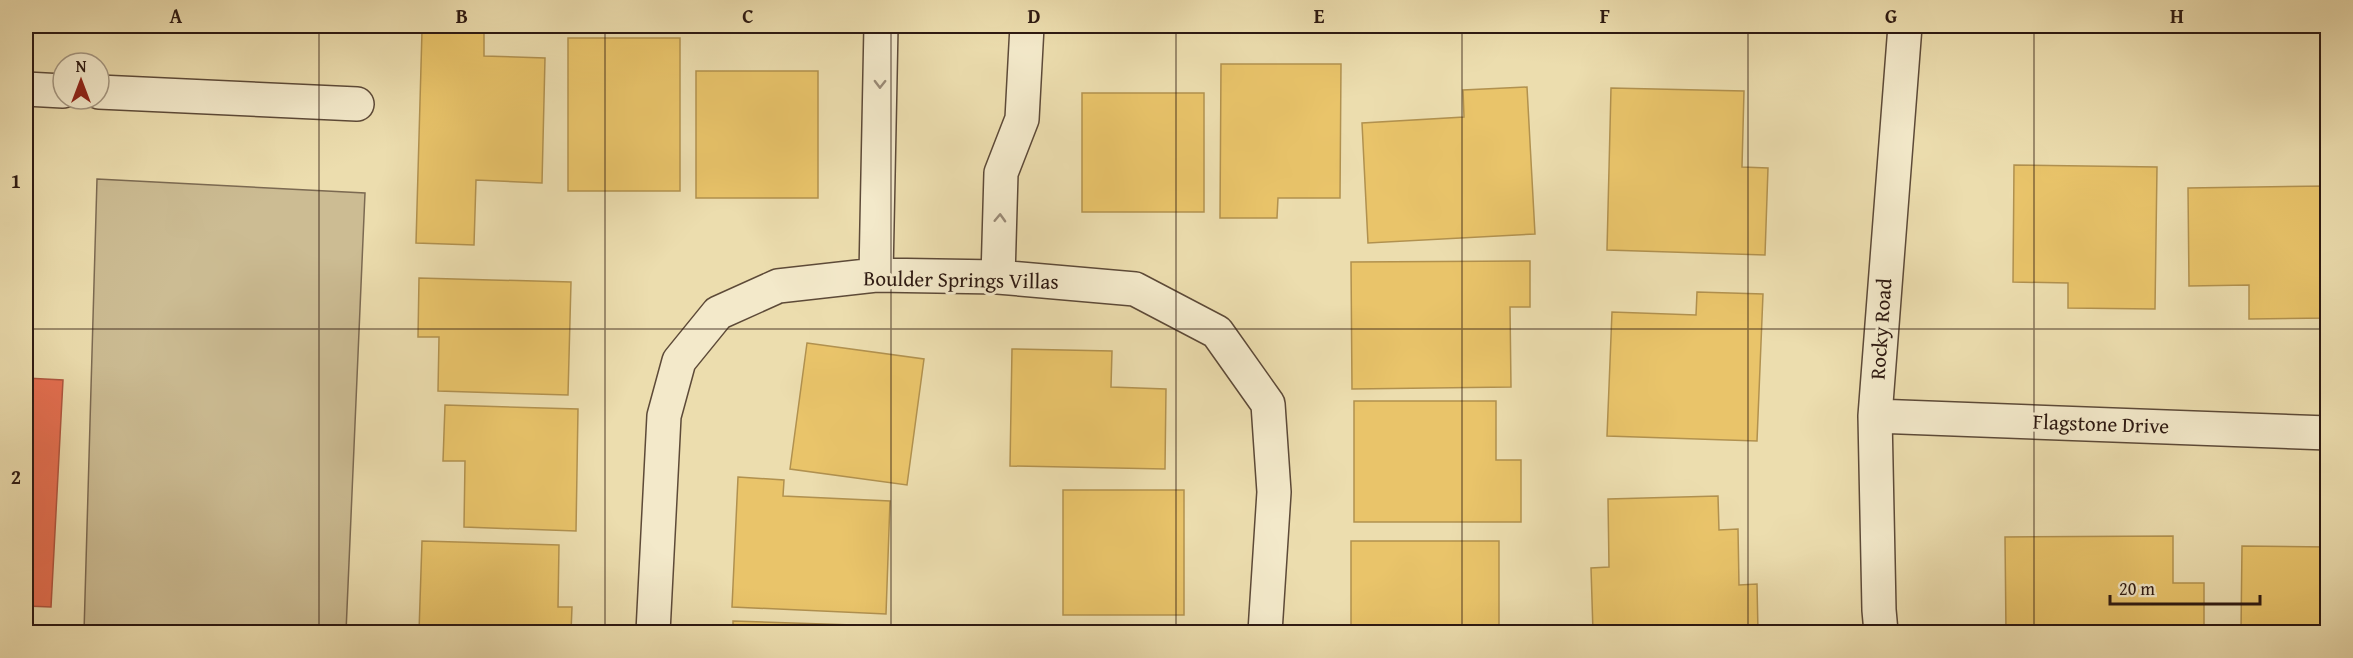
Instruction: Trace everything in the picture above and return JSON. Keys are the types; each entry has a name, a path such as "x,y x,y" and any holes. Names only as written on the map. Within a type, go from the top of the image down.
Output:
{"street":[{"path":"876,275 881,26"},
{"path":"998,277 1001,173 1022,119 1027,26"},
{"name":"Rocky Road","path":"1881,633 1875,417 1905,26"},
{"path":"26,89 51,90"},
{"path":"111,93 357,104"},
{"name":"Boulder Springs Villas","path":"653,633 664,416 679,361 718,313 778,286 876,275 998,277 1135,289 1217,332 1268,404 1274,492 1265,633"},
{"name":"Flagstone Drive","path":"1875,417 2328,432"}],"shaded area":[{"path":"97,179 365,193 346,632 84,632"}],"building: Homes":[{"path":"422,31 484,33 484,56 545,58 542,183 476,180 474,245 416,243"},
{"path":"568,38 680,38 680,191 568,191"},
{"path":"1221,64 1341,64 1340,198 1278,198 1277,218 1220,218"},
{"path":"696,71 818,71 818,198 696,198"},
{"path":"1527,87 1535,234 1368,243 1362,123 1464,117 1463,90"},
{"path":"1611,88 1744,91 1742,167 1768,168 1765,255 1607,250"},
{"path":"1082,93 1204,93 1204,212 1082,212"},
{"path":"2014,165 2157,167 2155,309 2068,308 2068,283 2013,282"},
{"path":"2328,186 2328,318 2249,319 2249,285 2189,286 2188,188"},
{"path":"1530,261 1530,307 1510,307 1511,387 1352,389 1351,262"},
{"path":"419,278 571,282 568,395 438,391 439,337 418,337"},
{"path":"1697,292 1763,294 1757,441 1607,436 1612,312 1696,315"},
{"path":"807,343 924,359 907,485 790,469"},
{"path":"1012,349 1112,351 1111,387 1166,389 1165,469 1010,466"},
{"path":"1354,401 1496,401 1496,460 1521,460 1521,522 1354,522"},
{"path":"445,405 578,409 576,531 464,527 465,461 443,461"},
{"path":"738,477 784,480 783,496 890,501 886,614 732,607"},
{"path":"1063,490 1184,490 1184,615 1063,615"},
{"path":"1718,496 1719,530 1738,529 1739,585 1757,584 1758,632 1593,632 1591,568 1609,567 1608,499"},
{"path":"2173,536 2173,583 2204,583 2204,632 2006,632 2005,537"},
{"path":"422,541 559,545 558,607 572,607 571,632 419,632"},
{"path":"1351,541 1499,541 1499,632 1351,632"},
{"path":"2242,546 2328,547 2328,632 2241,632"},
{"path":"733,621 884,626 884,632 733,632"},
{"path":"1030,625 1181,625 1181,632 1030,632"}],"building: Shops":[{"path":"26,378 63,380 51,607 26,606"}]}
